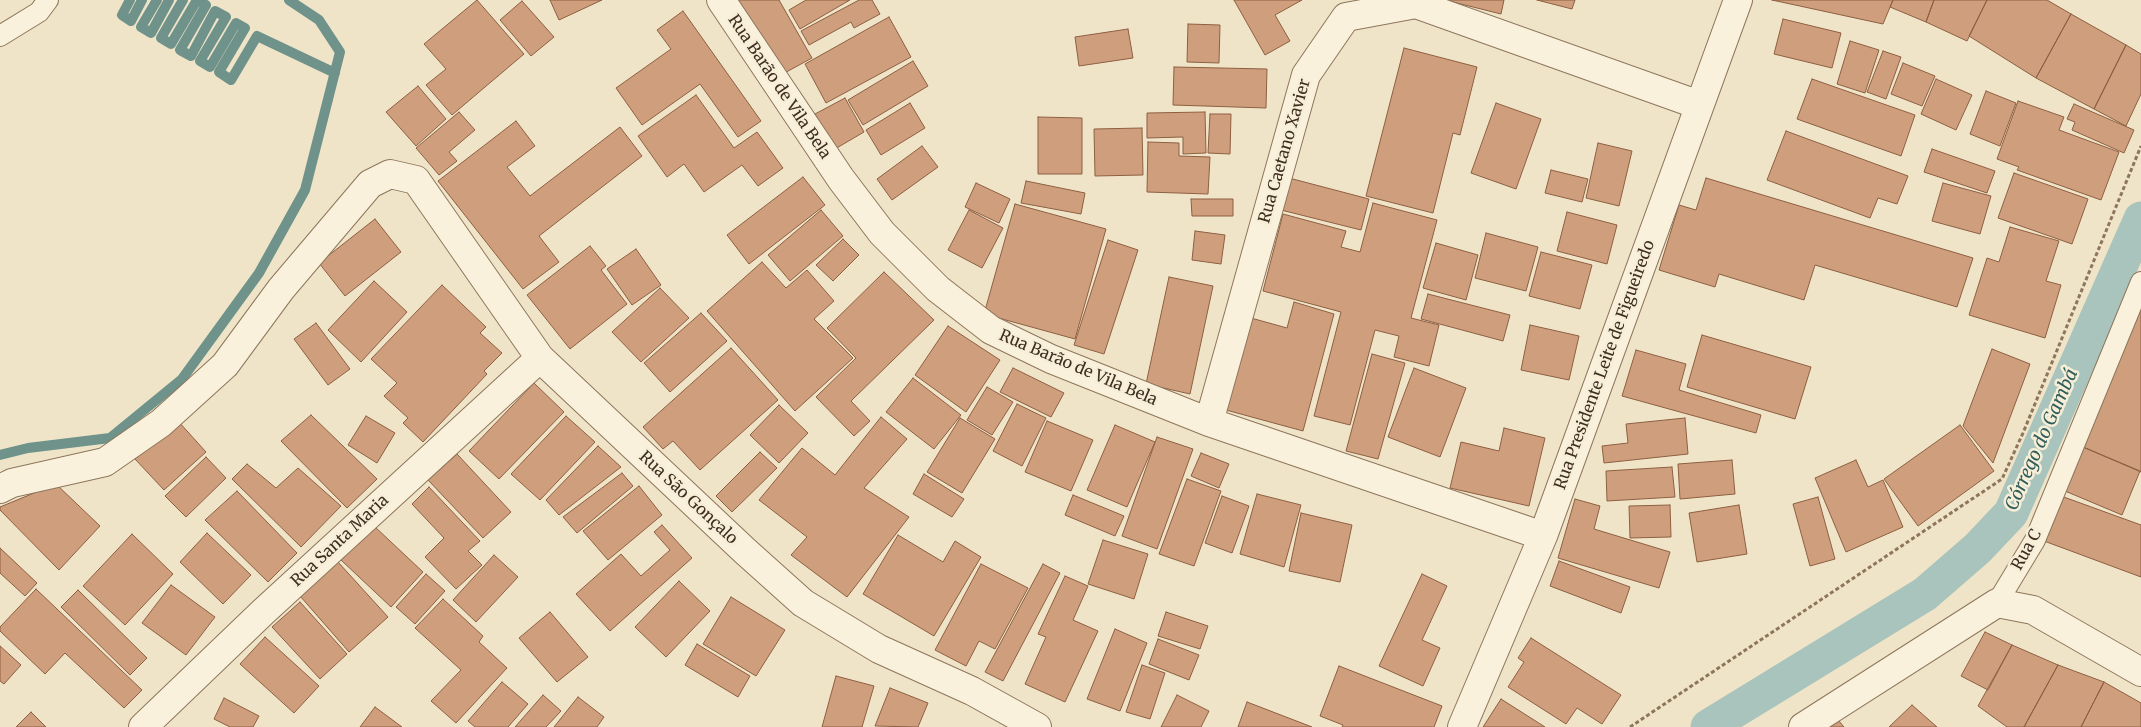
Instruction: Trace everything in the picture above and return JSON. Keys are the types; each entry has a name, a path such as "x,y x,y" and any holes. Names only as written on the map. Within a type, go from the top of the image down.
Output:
{"street":[{"name":"Rua Barão de Vila Bela","path":"721,0 841,179 876,226 938,289 991,330 1051,359 1209,422 1543,536"},
{"name":"Rua Presidente Leite de Figueiredo","path":"1462,727 1543,536 1738,0"},
{"name":"Rua Caetano Xavier","path":"1209,422 1306,75 1346,18 1416,4 1699,105"},
{"name":"Rua São Gonçalo","path":"0,488 12,482 106,462 161,423 225,366 280,289 370,184 390,174 416,180 540,358 745,551 804,603 879,649 972,691 1037,727"},
{"name":"Rua Santa Maria","path":"143,727 270,606 540,358"},
{"path":"1997,603 2033,610 2141,672"},
{"name":"Rua C","path":"1803,727 1997,603"}],"lane":[{"path":"0,36 39,12 48,0"},
{"name":"Rua C","path":"1997,603 2035,540 2141,282"}],"path":[{"path":"1630,727 2002,479 2023,433 2141,146"}],"building":[{"path":"477,0 524,54 452,115 426,85 446,69 424,44"},
{"path":"550,0 602,0 559,20"},
{"path":"735,0 779,0 812,58 779,76"},
{"path":"806,0 850,0 800,29 789,10"},
{"path":"859,0 872,0 880,14 854,28 851,22 809,45 801,31"},
{"path":"1234,0 1302,0 1275,15 1290,41 1265,55"},
{"path":"1445,0 1504,0 1501,14"},
{"path":"1537,0 1575,0 1572,9"},
{"path":"1772,0 1893,0 1883,24"},
{"path":"1893,0 1934,0 1926,22 1890,7"},
{"path":"1934,0 1987,0 1967,41 1926,22"},
{"path":"1987,0 2047,0 2071,14 2036,78 1969,36"},
{"path":"522,1 554,37 531,56 500,20"},
{"path":"683,11 761,121 738,137 700,84 642,125 616,88 671,49 657,30"},
{"path":"2071,14 2126,45 2094,109 2036,78"},
{"path":"889,17 911,57 826,103 805,64"},
{"path":"1783,19 1841,33 1832,68 1774,54"},
{"path":"1188,24 1220,25 1219,63 1187,62"},
{"path":"1128,29 1133,58 1079,66 1075,37"},
{"path":"1850,41 1879,50 1865,93 1837,84"},
{"path":"2126,45 2141,54 2141,94 2126,126 2094,109"},
{"path":"1404,48 1477,67 1460,135 1453,133 1433,213 1366,196"},
{"path":"1883,51 1901,57 1886,99 1867,92"},
{"path":"913,61 928,86 863,125 848,100"},
{"path":"1903,63 1935,76 1922,106 1891,94"},
{"path":"1174,67 1267,69 1266,108 1173,105"},
{"path":"1812,79 1915,115 1901,156 1797,119"},
{"path":"1936,79 1972,95 1956,130 1921,114"},
{"path":"418,86 446,119 416,146 386,112"},
{"path":"1986,91 2016,103 2000,146 1970,134"},
{"path":"696,95 734,148 757,132 783,168 758,186 742,165 704,192 684,164 667,177 638,136"},
{"path":"845,98 864,132 835,149 815,114"},
{"path":"2018,101 2064,117 2059,130 2119,152 2101,200 2017,170 2019,167 1997,159"},
{"path":"910,103 925,128 881,155 866,130"},
{"path":"1496,103 1541,119 1516,189 1471,173"},
{"path":"2074,104 2134,130 2124,153 2072,130 2075,122 2067,119"},
{"path":"459,112 475,130 449,152 457,161 439,175 416,148"},
{"path":"1205,112 1206,153 1183,154 1183,137 1147,138 1147,113"},
{"path":"1210,114 1231,114 1230,154 1208,153"},
{"path":"1038,117 1082,118 1082,174 1038,174"},
{"path":"516,121 535,146 507,167 530,196 620,127 642,156 539,236 559,262 523,289 438,181"},
{"path":"1142,128 1143,175 1095,176 1094,129"},
{"path":"1786,131 1908,176 1897,204 1878,198 1870,218 1767,180"},
{"path":"1148,142 1179,143 1179,156 1210,157 1208,194 1147,192"},
{"path":"1598,143 1632,151 1619,206 1586,198"},
{"path":"922,146 938,167 892,200 877,179"},
{"path":"1932,149 1995,171 1987,193 1924,172"},
{"path":"1551,170 1588,179 1582,202 1545,193"},
{"path":"2014,173 2088,199 2072,244 1998,218"},
{"path":"803,177 825,205 749,264 727,235"},
{"path":"1289,178 1369,199 1361,230 1281,210"},
{"path":"1706,178 1973,258 1957,307 1815,265 1804,300 1719,274 1715,287 1659,270 1679,205 1696,210"},
{"path":"1026,181 1085,193 1081,214 1021,203"},
{"path":"976,183 1010,199 999,223 965,207"},
{"path":"1943,183 1991,196 1980,234 1932,221"},
{"path":"1191,199 1233,199 1233,216 1192,216"},
{"path":"1373,203 1437,220 1411,318 1439,325 1429,366 1394,357 1399,336 1375,330 1350,425 1314,416 1341,312 1263,291 1283,214 1346,231 1341,247 1360,252"},
{"path":"1015,204 1106,229 1075,339 984,314"},
{"path":"821,210 843,236 790,281 768,255"},
{"path":"969,210 1003,228 982,268 948,250"},
{"path":"1567,212 1617,225 1607,264 1557,251"},
{"path":"375,219 401,252 345,296 319,263"},
{"path":"2010,227 2059,241 2046,281 2061,285 2045,338 1969,315 1987,258 1999,262"},
{"path":"1195,231 1225,235 1221,264 1192,260"},
{"path":"1486,233 1538,247 1526,291 1475,278"},
{"path":"843,239 859,255 833,281 816,265"},
{"path":"1108,240 1138,250 1104,354 1074,345"},
{"path":"1436,243 1478,255 1466,300 1423,288"},
{"path":"590,246 606,266 601,270 627,304 570,349 527,295"},
{"path":"636,249 661,285 632,305 607,269"},
{"path":"1541,252 1592,265 1580,309 1529,296"},
{"path":"762,262 786,288 807,270 834,301 814,319 853,358 795,411 707,311"},
{"path":"884,272 934,320 851,401 870,421 854,436 816,397 856,358 827,328"},
{"path":"1169,277 1213,286 1190,394 1146,384"},
{"path":"374,281 407,312 361,362 328,330"},
{"path":"442,285 486,327 480,333 502,353 484,371 487,374 423,442 403,423 408,418 384,396 397,383 371,359"},
{"path":"660,288 689,318 641,362 612,332"},
{"path":"1428,294 1510,315 1503,341 1421,319"},
{"path":"1294,302 1334,314 1303,431 1226,410 1251,318 1287,328"},
{"path":"2141,309 2141,472 2083,447"},
{"path":"701,313 727,341 670,392 644,363"},
{"path":"316,323 350,369 328,385 294,339"},
{"path":"1530,325 1579,336 1569,380 1521,370"},
{"path":"948,326 1000,360 966,412 915,375"},
{"path":"1702,335 1811,367 1795,419 1687,387"},
{"path":"731,348 778,400 700,470 673,441 663,449 643,427"},
{"path":"1992,349 2030,364 1993,463 1963,426"},
{"path":"1636,350 1686,364 1679,390 1761,415 1756,433 1622,396"},
{"path":"1372,354 1405,363 1378,459 1346,451"},
{"path":"1013,368 1064,393 1051,417 1000,392"},
{"path":"1414,368 1466,388 1440,457 1388,437"},
{"path":"913,378 961,415 934,449 886,412"},
{"path":"534,383 564,412 499,479 469,451"},
{"path":"987,387 1013,402 992,435 967,420"},
{"path":"1017,404 1046,418 1022,466 993,451"},
{"path":"779,405 808,433 779,463 750,435"},
{"path":"311,415 377,479 347,508 281,441"},
{"path":"366,416 395,433 377,463 348,445"},
{"path":"566,416 595,442 540,500 511,474"},
{"path":"881,417 907,439 864,488 909,517 847,597 791,555 807,537 759,500 802,448 835,475"},
{"path":"960,418 995,439 962,493 927,472"},
{"path":"1685,418 1688,454 1604,463 1602,446 1628,443 1626,424"},
{"path":"178,421 206,452 164,490 135,459"},
{"path":"1047,421 1093,440 1071,491 1025,472"},
{"path":"1115,425 1155,442 1127,507 1087,490"},
{"path":"1960,425 1994,471 1918,526 1884,479"},
{"path":"1504,428 1545,438 1529,506 1450,488 1461,442 1499,451"},
{"path":"1157,437 1193,449 1157,549 1122,536"},
{"path":"598,446 621,467 559,515 546,500"},
{"path":"2083,447 2140,471 2122,515 2065,491"},
{"path":"760,452 777,468 732,512 716,496"},
{"path":"1201,453 1229,464 1219,488 1191,476"},
{"path":"457,454 511,512 483,538 428,480"},
{"path":"206,457 226,478 186,517 165,496"},
{"path":"1732,460 1735,494 1680,499 1678,464"},
{"path":"1856,460 1868,487 1883,480 1903,527 1846,552 1815,478"},
{"path":"247,464 276,488 298,468 341,506 301,547 232,479"},
{"path":"1672,467 1675,497 1607,501 1606,471"},
{"path":"622,473 633,486 577,533 563,517"},
{"path":"924,474 964,499 952,517 913,494"},
{"path":"1187,479 1221,491 1194,566 1159,554"},
{"path":"56,484 100,526 59,570 0,510 0,507"},
{"path":"639,486 662,515 608,560 583,531"},
{"path":"429,487 480,541 468,551 482,565 456,589 425,557 444,538 412,504"},
{"path":"237,491 297,553 268,582 205,520"},
{"path":"1257,494 1301,505 1284,567 1240,554"},
{"path":"1073,495 1124,516 1115,536 1065,515"},
{"path":"1222,496 1249,506 1232,553 1205,543"},
{"path":"2061,496 2141,525 2141,577 2044,541"},
{"path":"1818,497 1835,559 1810,566 1793,504"},
{"path":"1575,499 1600,506 1594,529 1670,552 1659,588 1558,558"},
{"path":"1670,505 1671,537 1630,538 1629,506"},
{"path":"1739,505 1747,554 1697,562 1689,513"},
{"path":"1301,513 1352,525 1340,582 1289,571"},
{"path":"662,525 692,558 610,631 576,594 621,554 641,576 670,550 654,532"},
{"path":"374,526 423,572 391,607 341,560"},
{"path":"207,533 251,575 223,604 180,562"},
{"path":"132,534 173,574 125,625 83,586"},
{"path":"898,535 943,562 955,541 981,557 934,636 863,594"},
{"path":"1103,540 1148,554 1134,599 1088,584"},
{"path":"0,548 37,583 25,596 0,573"},
{"path":"494,555 518,577 476,622 453,600"},
{"path":"1559,561 1630,587 1621,613 1550,586"},
{"path":"338,562 388,617 349,652 300,596"},
{"path":"981,564 1028,588 995,649 979,641 966,666 935,650"},
{"path":"1043,564 1060,573 1003,681 985,672"},
{"path":"426,574 445,591 415,624 396,607"},
{"path":"1422,574 1447,586 1422,640 1440,648 1423,686 1379,666"},
{"path":"1065,576 1088,586 1073,620 1098,631 1065,702 1025,684 1046,637 1038,634"},
{"path":"679,581 710,611 666,657 635,627"},
{"path":"171,585 215,617 186,655 142,623"},
{"path":"36,589 142,690 124,708 65,653 45,674 0,631 0,627"},
{"path":"78,590 147,658 130,675 61,607"},
{"path":"731,597 785,630 756,676 703,644"},
{"path":"443,599 483,636 479,642 507,668 456,723 431,701 461,670 415,628"},
{"path":"300,602 347,654 320,679 272,627"},
{"path":"550,612 588,657 557,682 519,638"},
{"path":"1166,612 1208,626 1200,649 1158,636"},
{"path":"1115,629 1147,643 1120,711 1087,699"},
{"path":"1985,632 2012,645 1988,690 1961,676"},
{"path":"265,637 319,686 294,713 240,664"},
{"path":"1531,638 1621,695 1602,724 1577,708 1566,724 1508,687 1524,662 1518,658"},
{"path":"1158,639 1199,655 1189,680 1149,664"},
{"path":"697,644 750,676 738,697 685,665"},
{"path":"2012,645 2058,665 2024,727 2007,727 1978,706"},
{"path":"0,646 21,665 4,684 0,681"},
{"path":"1142,665 1165,673 1150,719 1126,712"},
{"path":"2058,665 2104,682 2081,727 2024,727"},
{"path":"1339,666 1442,706 1434,727 1342,727 1343,725 1320,716"},
{"path":"836,676 874,686 862,727 822,727"},
{"path":"502,682 528,704 508,727 475,727 468,721"},
{"path":"2104,682 2141,703 2141,727 2081,727"},
{"path":"890,688 928,703 918,727 875,726"},
{"path":"543,695 561,711 546,727 515,727"},
{"path":"1177,695 1209,711 1201,727 1161,727"},
{"path":"578,697 604,717 597,727 554,727"},
{"path":"224,698 259,716 253,727 230,727 214,719"},
{"path":"1501,699 1545,727 1483,727"},
{"path":"1247,702 1312,727 1238,727"},
{"path":"1912,705 1937,727 1889,727"},
{"path":"375,707 402,727 360,727"},
{"path":"31,712 46,727 16,727"},
{"path":"1839,721 1844,727 1830,727"}],"waterway":[{"path":"130,0 122,15 131,21 142,0"},
{"path":"157,0 141,27 151,33 169,0"},
{"path":"183,0 161,38 171,44 197,0"},
{"path":"197,0 206,5 180,50 191,56 215,11 226,17 200,61 210,67 236,23 245,28 219,72 231,80 257,36 335,73"},
{"path":"0,455 28,448 110,438 182,379 259,273 305,190 340,52 319,20 289,0"},
{"name":"Córrego do Gambá","path":"1708,727 1925,594 1978,548 2011,513 2141,219"}]}
